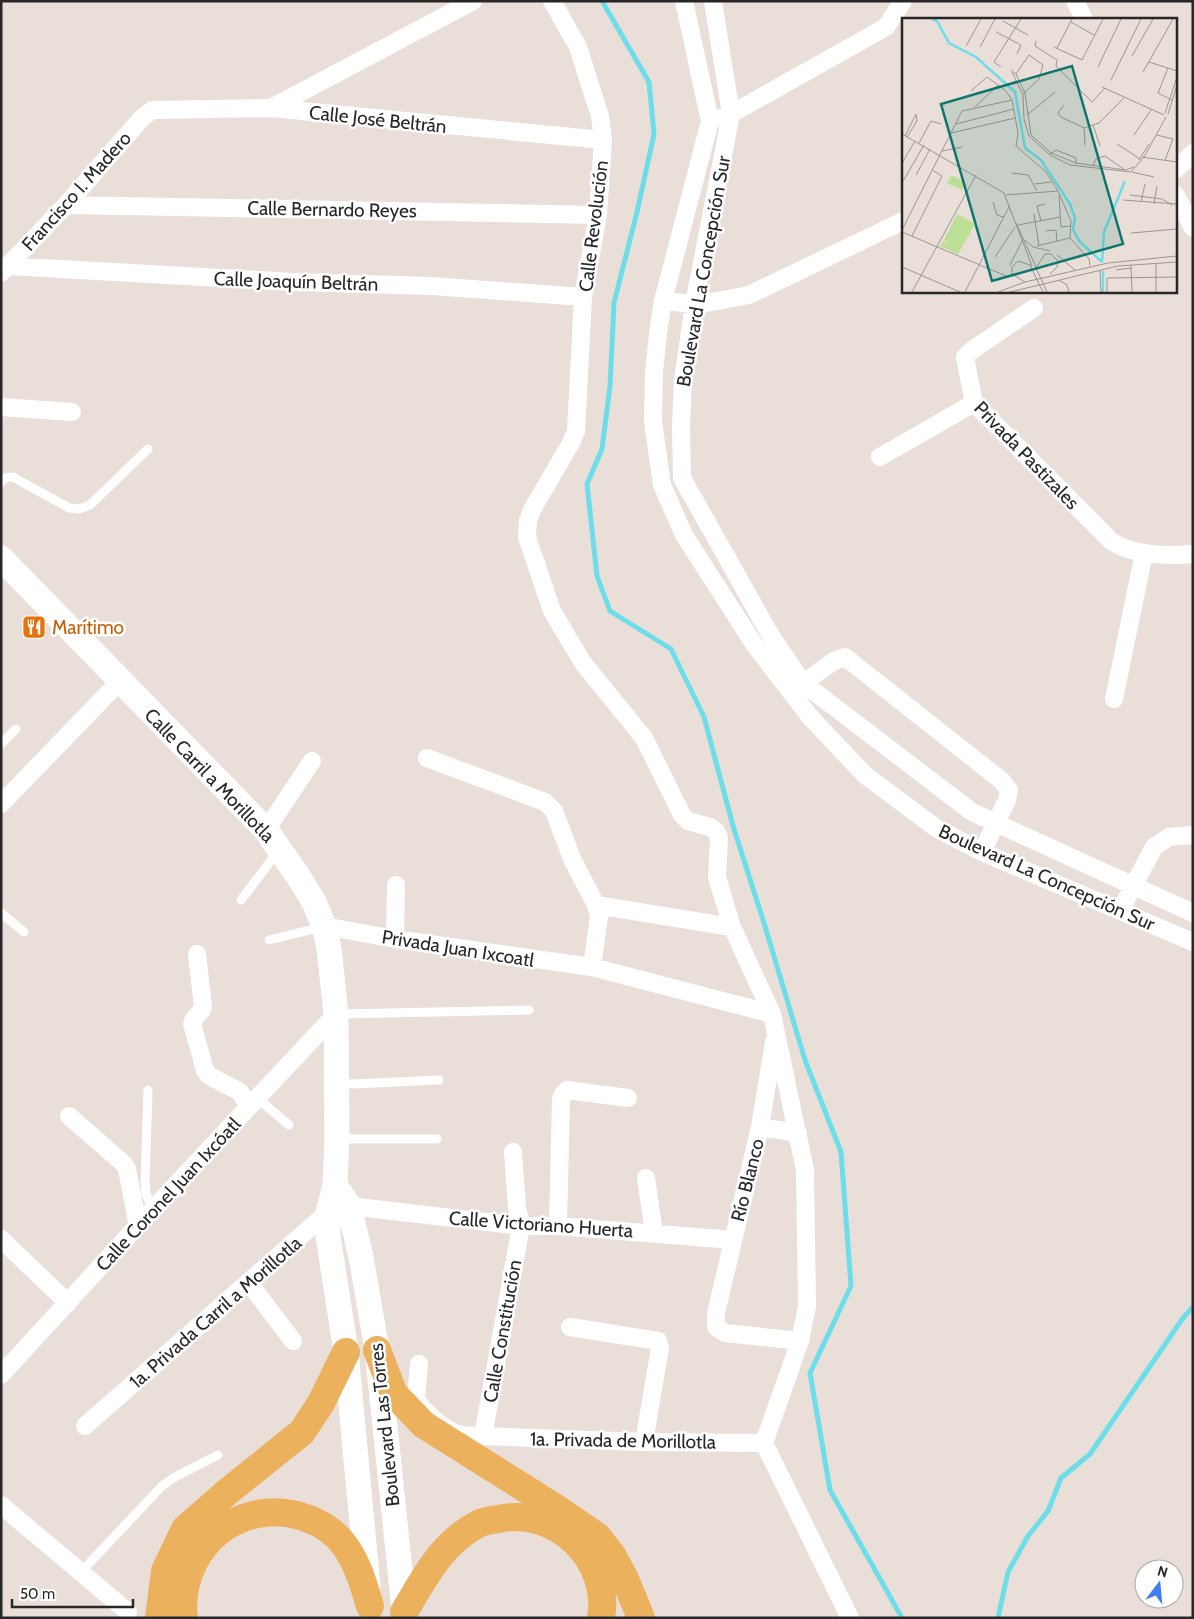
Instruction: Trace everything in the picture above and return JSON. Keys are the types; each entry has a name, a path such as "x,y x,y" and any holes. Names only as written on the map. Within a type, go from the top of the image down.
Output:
{"main road":[{"path":"377,1350 394,1394 424,1425 597,1536 612,1555 625,1579 640,1618"},
{"path":"159,1618 165,1571 185,1529 226,1493 302,1432 321,1403 346,1352"},
{"path":"184,1618 184,1591 190,1567 200,1550 216,1533 228,1525 241,1518 269,1512 284,1512 298,1515 325,1527 336,1536 346,1547 359,1572 371,1612"},
{"path":"405,1615 439,1554 456,1538 481,1523 509,1516 538,1519 564,1532 586,1552 599,1577 603,1606 601,1618"}],"street":[{"path":"271,108 473,1"},
{"name":"Calle Revolución","path":"552,1 578,47 600,116 603,140 598,215 583,297 576,431 532,510 528,521 527,537 552,611 583,663 644,738 682,816 688,821 710,827 716,831 719,838 717,877 732,927"},
{"name":"Boulevard La Concepción Sur","path":"684,1 710,121 659,326 654,372 653,420 662,485 684,535 754,644 797,688 972,812 1193,913"},
{"name":"Boulevard La Concepción Sur","path":"713,1 731,114 694,304 683,380 681,426 682,478 771,636 810,718 865,776 936,828 982,852 1193,942"},
{"path":"710,121 731,114 886,27 903,1"},
{"path":"1075,1 1084,18"},
{"name":"Calle José Beltrán","path":"152,110 271,108 603,140"},
{"name":"Francisco I. Madero","path":"5,270 152,110"},
{"path":"1176,169 1193,153"},
{"path":"1176,196 1193,228"},
{"name":"Calle Bernardo Reyes","path":"66,205 598,215"},
{"path":"664,301 694,304 749,294 902,221"},
{"name":"Calle Joaquín Beltrán","path":"5,270 432,286 583,297"},
{"name":"Privada Pastizales","path":"1034,308 965,357 974,403 1111,542 1118,546 1144,553 1171,556 1193,554"},
{"path":"880,457 974,403"},
{"path":"1,407 72,412"},
{"path":"1114,699 1144,553"},
{"name":"Calle Carril a Morillotla","path":"7,569 120,681 273,840 314,902 324,926 329,948 336,1014 337,1139 335,1218 356,1234"},
{"path":"797,688 834,661 845,657 1002,781 1009,790 1007,800 982,852"},
{"path":"1,804 120,681"},
{"path":"427,758 545,802 554,811 573,861 596,905 599,917 592,968"},
{"path":"273,840 312,761"},
{"path":"1120,911 1154,847 1169,837 1193,835"},
{"path":"395,939 396,884"},
{"path":"596,905 732,927 772,1014 805,1170 807,1306 800,1341 764,1443 850,1618"},
{"name":"Privada Juan Ixcoatl","path":"324,926 395,939 592,968 772,1014"},
{"path":"196,954 203,1007 201,1012 193,1019 192,1024 205,1070 208,1075 240,1092 253,1103"},
{"name":"Calle Coronel Juan Ixcóatl","path":"1,1375 336,1014"},
{"name":"Río Blanco","path":"776,1033 760,1127 716,1313 716,1327 725,1333 800,1341"},
{"path":"558,1226 561,1099 563,1094 568,1090 628,1098"},
{"path":"69,1116 124,1164 127,1169 138,1226"},
{"path":"760,1127 798,1133"},
{"path":"513,1152 517,1207 522,1226"},
{"path":"646,1178 654,1233"},
{"name":"Calle Victoriano Huerta","path":"335,1218 558,1226 733,1240"},
{"name":"1a. Privada Carril a Morillotla","path":"85,1426 249,1283 335,1218"},
{"name":"Boulevard Las Torres","path":"335,1218 371,1612"},
{"name":"Calle Constitución","path":"483,1436 522,1226"},
{"name":"Boulevard Las Torres","path":"356,1234 377,1350 405,1615"},
{"path":"1,1239 68,1303"},
{"path":"249,1283 293,1341"},
{"path":"570,1327 658,1341 660,1348 644,1442"},
{"name":"1a. Privada de Morillotla","path":"419,1364 416,1398 418,1403 435,1420 458,1434 644,1442 764,1443"},
{"path":"1,1505 128,1612"}],"lane":[{"path":"1,482 5,478 13,477 70,508 79,509 90,505 148,449"},
{"path":"1,744 16,729"},
{"path":"241,900 273,840"},
{"path":"1,913 24,932"},
{"path":"269,940 324,926"},
{"path":"336,1014 529,1010"},
{"path":"336,1083 439,1080"},
{"path":"148,1090 145,1183 146,1194 153,1209"},
{"path":"253,1103 289,1125"},
{"path":"337,1139 437,1139"},
{"path":"80,1573 162,1486 175,1477 218,1455"}],"waterway":[{"path":"602,1 649,82 654,134 614,303 610,386 602,449 587,484 597,576 610,611 671,649 704,717 733,826 805,1060 841,1152 851,1286 810,1373 830,1490 902,1618"},
{"path":"998,1618 1008,1572 1028,1536 1048,1511 1061,1478 1090,1454 1183,1318 1193,1307"}],"place":[{"name":"Marítimo","path":"34,627"}]}
